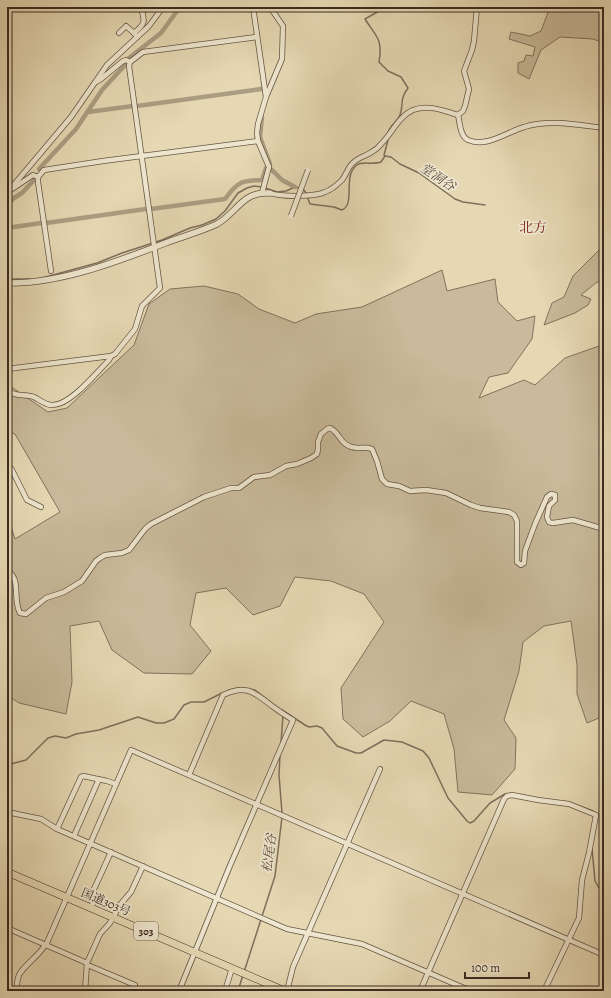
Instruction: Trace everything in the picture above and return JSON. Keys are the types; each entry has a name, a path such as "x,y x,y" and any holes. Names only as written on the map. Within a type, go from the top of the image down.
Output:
{"highway":[{"name":"国道303号","path":"7,872 232,968 277,989 286,991"}],"street":[{"path":"9,191 71,117 107,65 142,26 145,20 141,7"},
{"path":"135,35 149,26 163,7"},
{"path":"253,7 256,37 266,97"},
{"path":"262,193 269,167 258,141 258,124 266,97 282,60 283,26 270,7"},
{"path":"458,115 463,111 469,89 464,71 474,41 477,7"},
{"path":"119,33 126,26 135,35"},
{"path":"7,390 13,394 34,397 46,404 56,405 76,394 109,360 135,330 142,306 160,288 129,66 130,62 143,52 256,37"},
{"path":"96,82 101,80 123,61 126,60 130,62"},
{"path":"7,283 32,283 55,279 154,248 218,223 244,200 262,193 278,196 318,194 325,192 343,179 351,164 355,160 371,153 382,144 394,127 412,111 433,108 458,115"},
{"path":"458,115 463,136 474,141 486,142 524,126 548,123 604,128"},
{"path":"9,191 34,175 38,176 47,169 258,141"},
{"path":"290,216 308,170"},
{"path":"38,176 51,271"},
{"path":"7,369 111,356"},
{"path":"7,570 12,573 16,579 15,599 18,610 23,615 27,614 46,598 64,592 82,581 96,561 100,558 106,555 122,553 129,550 150,524 204,497 231,488 239,488 254,477 270,475 286,466 297,464 312,458 317,454 318,442 321,434 330,428 333,429 344,444 354,448 366,447 372,449 376,456 382,479 387,484 399,486 414,492 426,490 446,493 480,508 509,512 514,515 517,521 517,562 521,565 524,563 525,551 535,524 547,497 550,494 555,495 555,500 549,506 547,518 549,522 553,523 572,520 604,530"},
{"path":"7,464 12,470 27,500 41,507"},
{"path":"179,991 216,898 293,720 260,695 250,690 239,689 223,695 189,775"},
{"path":"16,991 21,972 46,945 131,750 604,955"},
{"path":"286,991 293,967 380,769"},
{"path":"57,829 81,777 83,776 116,784"},
{"path":"74,836 99,780"},
{"path":"420,991 504,799 512,794 538,800 569,804 592,812 596,815 582,880 579,918 544,991"},
{"path":"7,812 41,819 57,829 287,929 362,944 471,991"},
{"path":"92,908 94,889 111,852"},
{"path":"85,991 87,965 100,934 110,923 118,907 132,892 143,866"},
{"path":"7,928 87,965 135,985 133,991"},
{"path":"225,991 232,968"}],"shaded area":[{"path":"550,7 604,7 604,43 593,39 560,37 541,50 529,79 518,73 518,63 524,61 526,55 533,56 535,47 509,39 511,32 530,36 541,31"},
{"path":"604,245 604,283 597,282 581,295 591,299 588,305 575,313 544,325 552,303 564,297 573,276"},
{"path":"442,270 447,291 495,279 498,302 517,321 535,316 532,339 508,373 489,377 479,398 524,380 535,385 565,358 599,346 604,347 604,716 587,723 577,694 577,665 571,621 544,626 523,642 519,671 504,720 516,738 515,769 492,795 458,792 454,749 444,714 411,701 390,721 363,737 343,719 341,688 384,622 364,594 331,581 295,577 280,606 253,615 226,588 196,593 190,625 211,651 192,674 144,673 112,650 99,621 70,626 72,682 66,714 19,703 7,695 7,514 15,539 60,512 15,434 7,431 7,384 48,412 67,408 134,345 149,304 170,289 204,286 238,294 259,309 295,323 316,314 362,307"}],"waterway":[{"path":"129,58 161,33 180,7"},
{"path":"386,7 365,19 378,38 380,48 379,62 388,71 401,77 408,88 405,92 400,115 390,128 388,134"},
{"path":"39,169 76,129 102,90 126,64"},
{"path":"137,106 261,89"},
{"path":"88,112 133,106"},
{"path":"262,117 260,137 270,164"},
{"path":"303,189 310,204 334,207 342,210 346,207 348,202 349,182 353,170 359,164 381,162 385,156 388,140"},
{"name":"堂洞谷","path":"385,156 391,157 400,164 419,173 455,199 463,202 485,205"},
{"path":"151,209 225,199 240,183 262,180 266,168"},
{"path":"271,169 282,180 295,187"},
{"path":"7,205 22,193 34,180"},
{"path":"42,278 97,263 216,219 225,211 238,193 247,188 254,186 262,187 277,192 286,191 295,187 299,188"},
{"path":"46,223 146,209"},
{"path":"7,228 41,223"},
{"path":"7,279 30,279"},
{"path":"229,690 239,688"},
{"path":"243,688 255,690 269,701"},
{"path":"7,765 26,760 48,738 55,736 66,738 76,734 99,730 138,717 156,723 164,723 174,719 184,705 191,702 204,702 222,693"},
{"path":"282,710 309,727 317,726 322,728 337,746 356,753 361,753 384,740 402,742 423,751 429,758 448,798 470,823 474,821 490,803 505,794"},
{"name":"松尾谷","path":"281,743 283,715"},
{"name":"松尾谷","path":"280,755 279,775 282,813"},
{"path":"574,804 593,811"},
{"name":"松尾谷","path":"244,972 275,876 282,817"},
{"path":"592,848 595,881 604,897"},
{"name":"松尾谷","path":"238,991 243,975"}],"district":[{"name":"北方","path":"533,227"}]}
